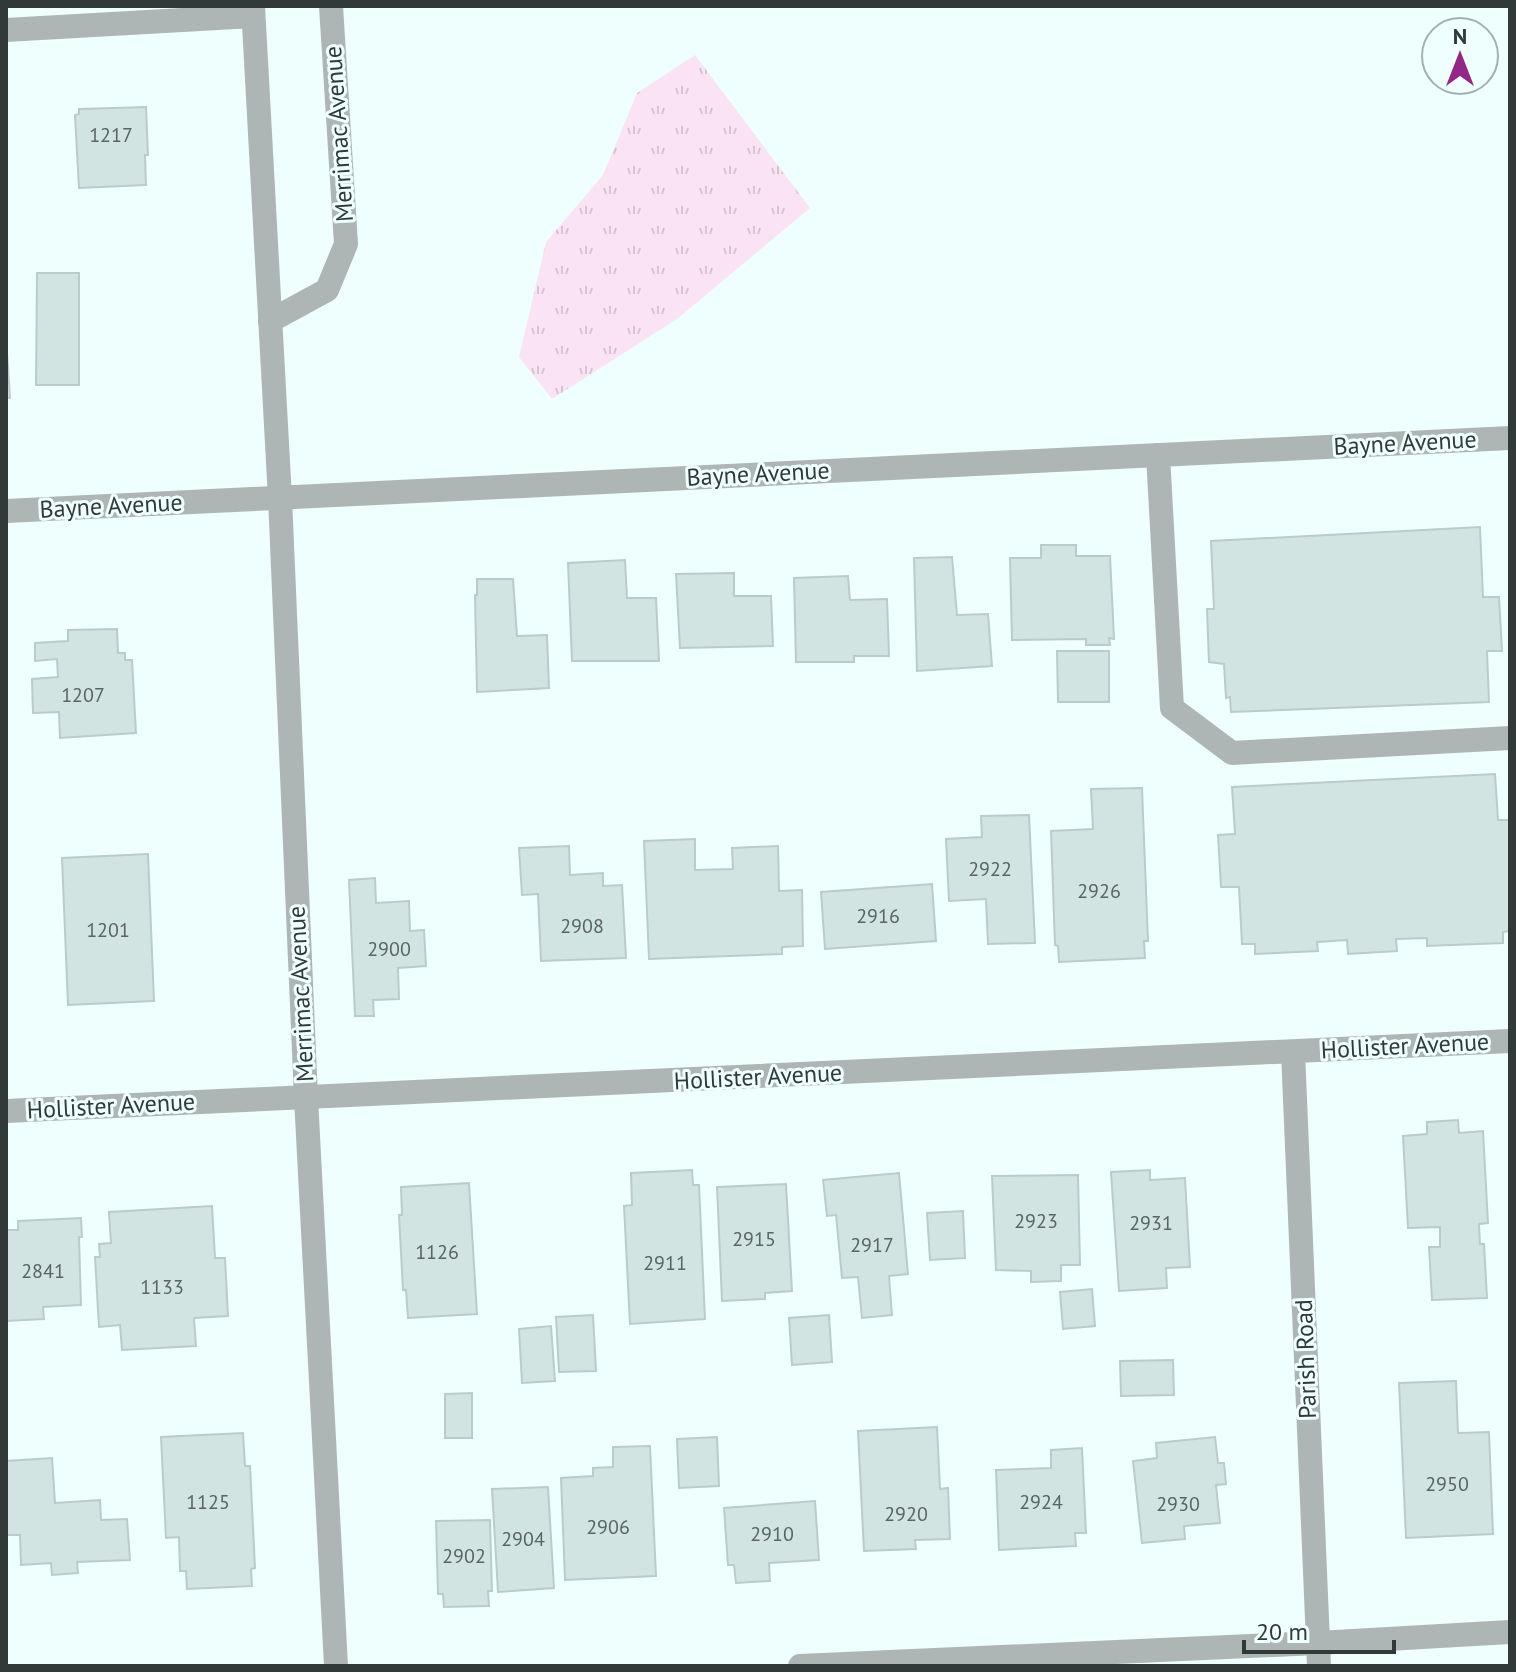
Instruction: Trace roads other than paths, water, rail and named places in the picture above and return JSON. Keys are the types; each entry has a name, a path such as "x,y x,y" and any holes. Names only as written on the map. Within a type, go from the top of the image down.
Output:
{"street":[{"name":"Merrimac Avenue","path":"270,321 327,290 346,244 331,6"},
{"name":"Merrimac Avenue","path":"253,11 280,498 306,1098 336,1666"},
{"path":"6,30 253,11"},
{"name":"Bayne Avenue","path":"6,511 1510,438"},
{"path":"1158,455 1172,708 1232,753 1510,738"},
{"name":"Hollister Avenue","path":"6,1111 1510,1041"},
{"name":"Parish Road","path":"1293,1052 1318,1655"},
{"path":"800,1666 1318,1655 1510,1632"}]}
